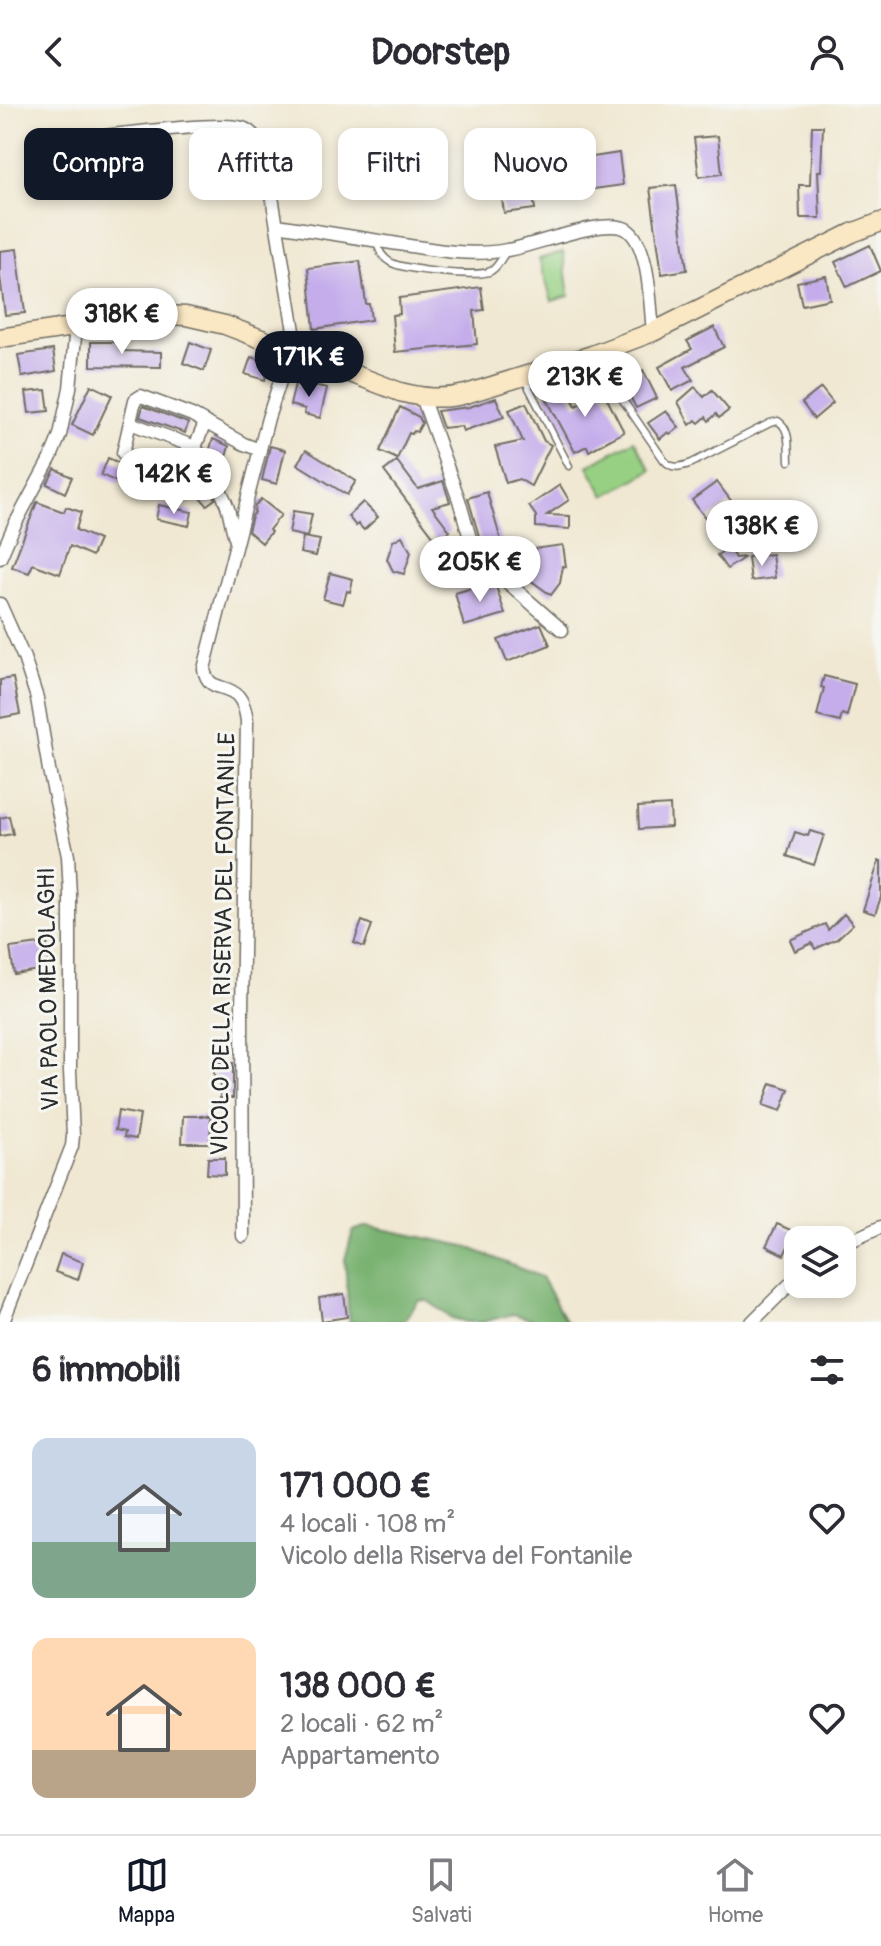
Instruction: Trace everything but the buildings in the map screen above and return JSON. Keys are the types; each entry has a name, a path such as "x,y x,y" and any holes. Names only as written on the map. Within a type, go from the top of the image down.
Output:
{"main road":[{"path":"0,338 148,316 186,316 225,325 393,390 435,399 457,397 592,355 653,332 881,222"}],"street":[{"name":"VICOLO DELLA RISERVA DEL FONTANILE","path":"173,130 235,126 243,128 257,140 264,155 294,331 270,410 204,669 212,685 237,696 247,724 242,1013 243,1236"},
{"path":"277,225 459,251 507,250 577,232 618,226 637,239 643,253 653,332"},
{"path":"0,558 60,435 70,388 76,327"},
{"path":"123,453 135,400 141,396 192,415 260,450"},
{"path":"422,397 459,500 480,573 502,577 562,630"},
{"path":"130,423 195,447 217,481 228,507 236,540"},
{"path":"195,447 205,423"},
{"name":"VIA PAOLO MEDOLAGHI","path":"0,604 24,658 37,698 68,856 73,1136 72,1146 3,1322"},
{"path":"856,1239 881,1227"},
{"path":"752,1322 784,1290"}],"lane":[{"path":"377,241 381,255 394,264 466,274 487,273 507,250"},
{"path":"592,355 670,466 692,463 778,421 787,431 789,461"},
{"path":"523,376 569,466"}],"green space":[{"path":"563,252 569,296 552,301 539,259"},
{"path":"634,440 651,470 605,496 588,466"},
{"path":"368,1226 465,1246 541,1277 566,1322 539,1322 513,1314 483,1322 468,1322 452,1318 428,1301 419,1300 403,1322 349,1322 345,1259 353,1231"}]}
